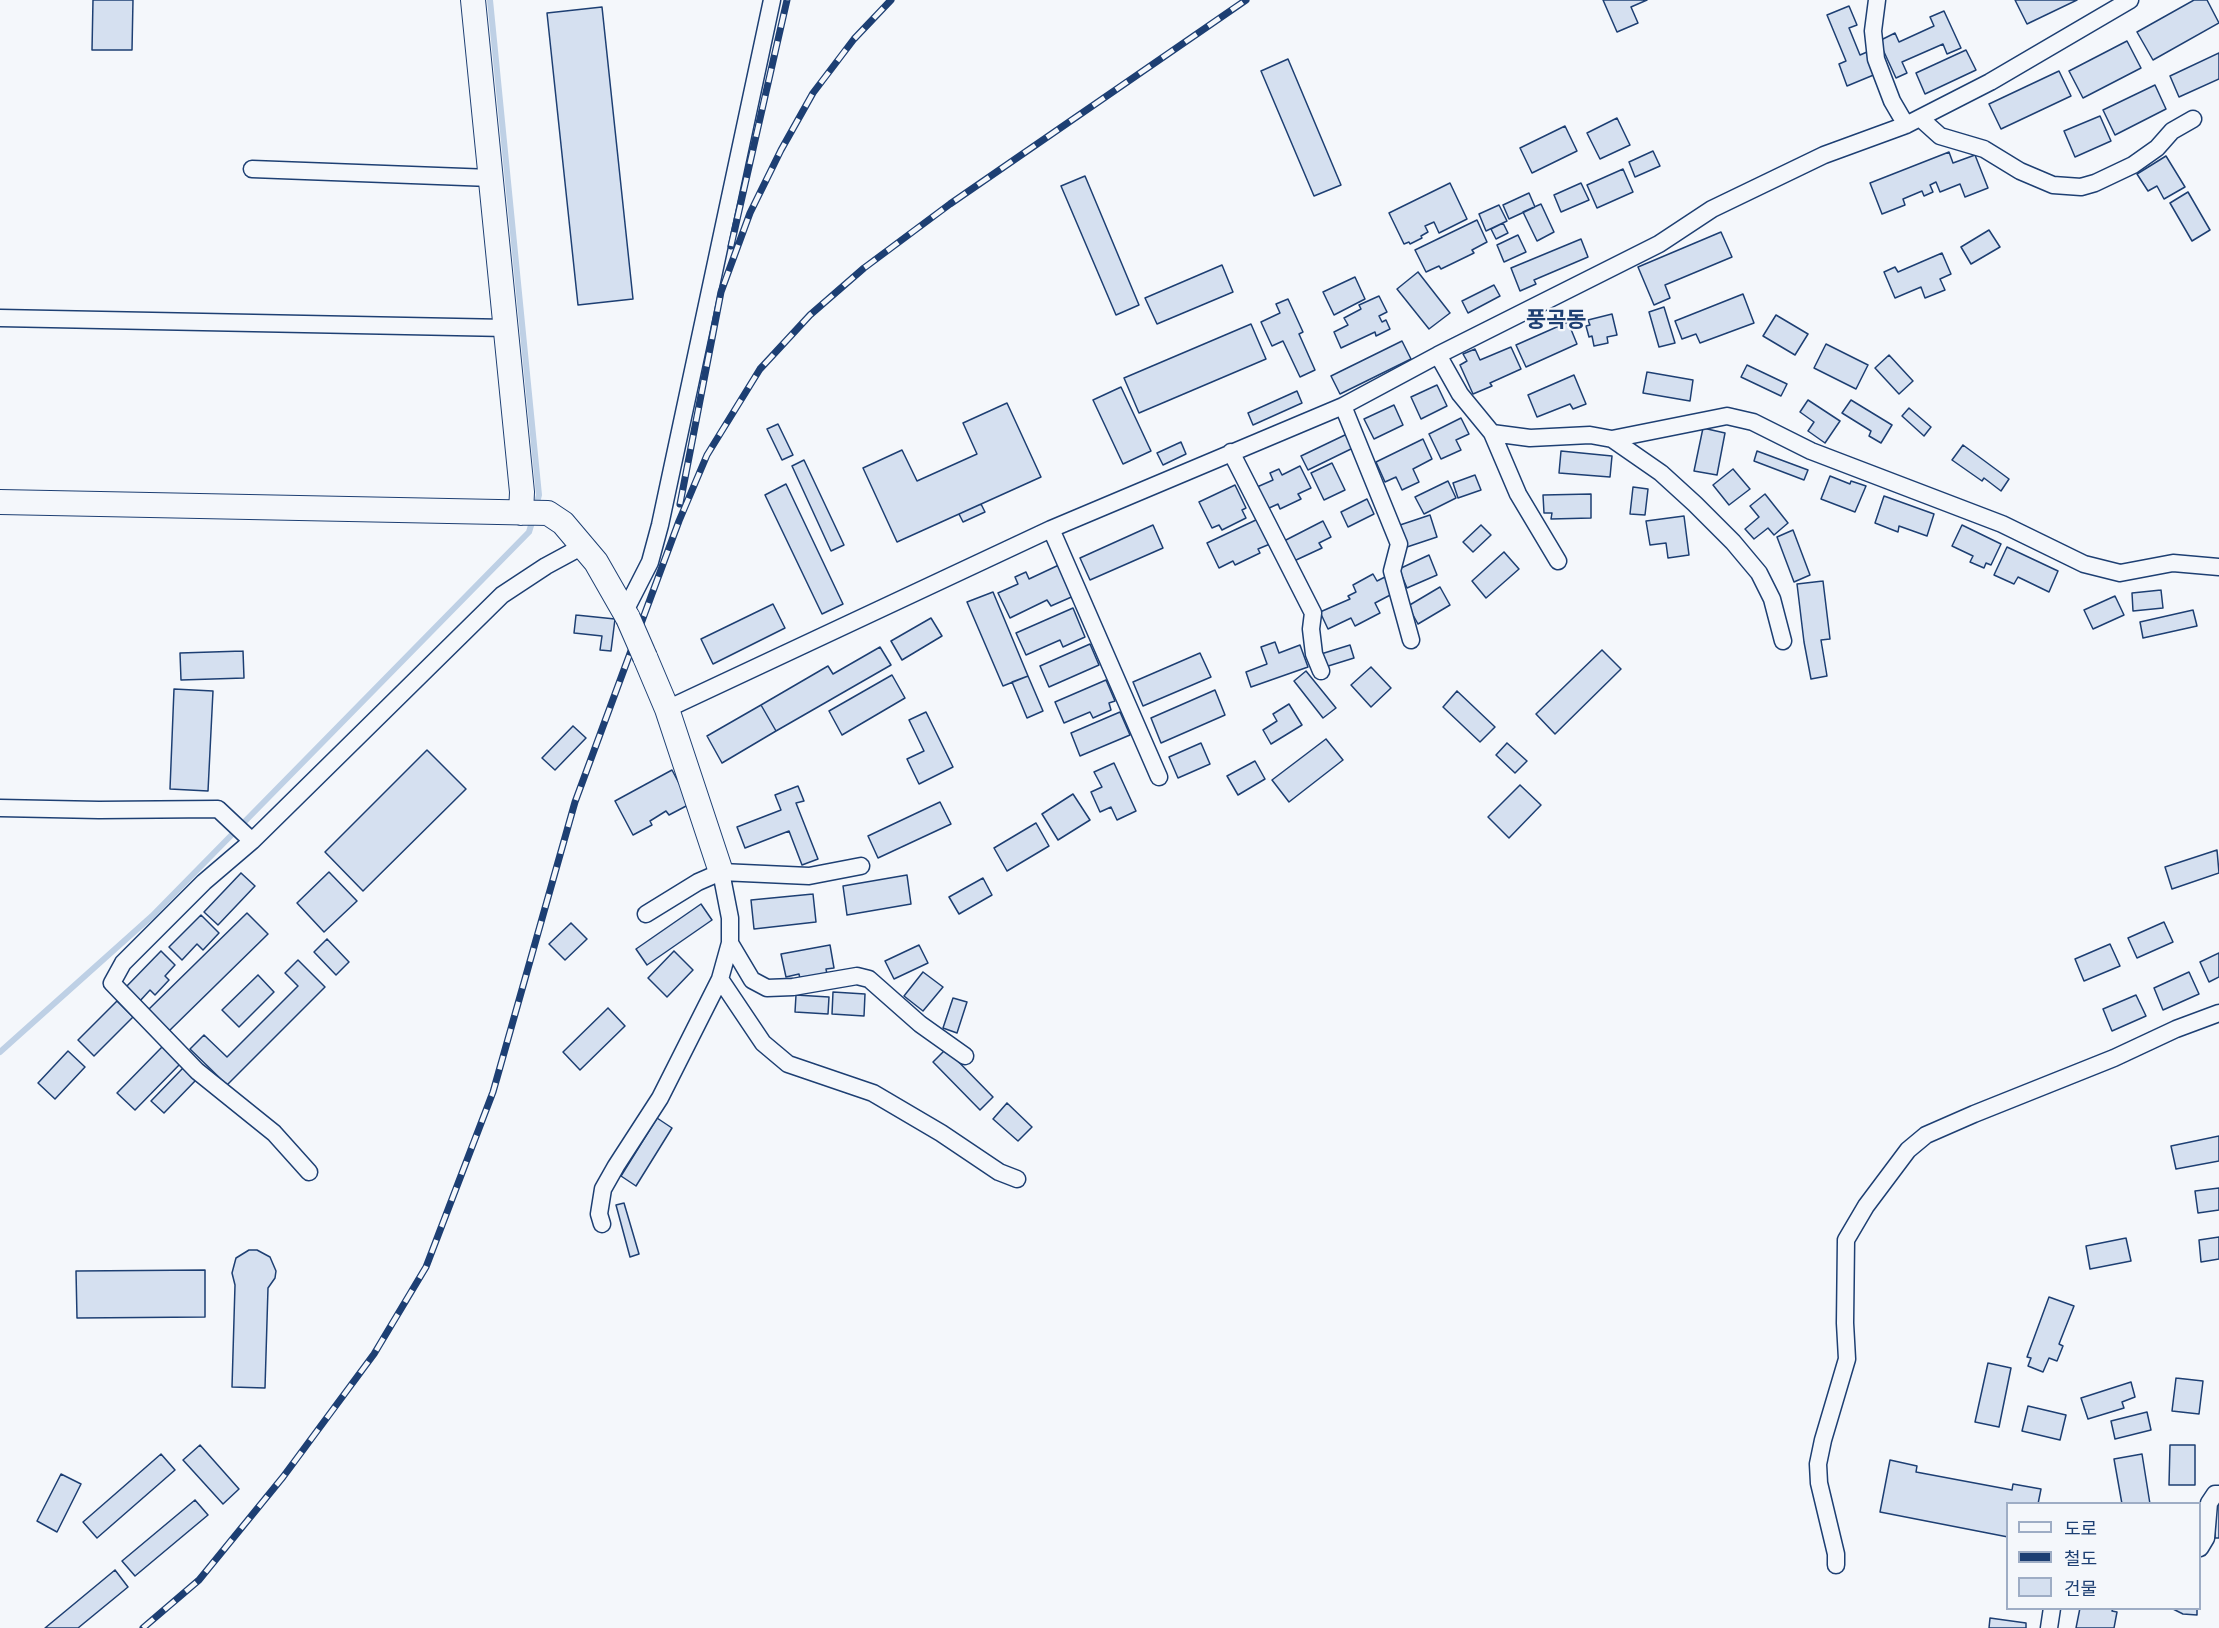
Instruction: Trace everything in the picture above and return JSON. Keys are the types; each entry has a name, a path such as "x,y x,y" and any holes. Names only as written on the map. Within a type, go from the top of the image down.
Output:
{"street":[{"path":"473,0 522,492 532,513"},
{"path":"627,614 650,562 660,525 772,0"},
{"path":"1877,0 1873,30 1876,59 1892,101 1913,122 1940,136 1984,148 2020,171 2053,185 2081,187 2095,183 2133,165 2157,148 2172,131 2193,119"},
{"path":"667,709 1051,529 1343,406 1438,355 1659,244 1712,209 1824,155 1913,122 1990,82 2130,0"},
{"path":"252,169 491,178"},
{"path":"0,318 507,328"},
{"path":"1438,355 1460,394 1492,433 1518,494 1558,561"},
{"path":"1343,406 1399,544 1392,571 1411,640"},
{"path":"1492,433 1530,438 1590,435 1612,439 1727,416 1753,422 1811,451 2002,524 2084,564 2120,573 2174,563 2219,567"},
{"path":"1612,439 1661,473 1733,542 1759,573 1772,599 1783,641"},
{"path":"1231,452 1313,613 1314,654 1321,671"},
{"path":"0,502 532,513 563,524 583,546 596,562 627,614 667,709 721,872 730,918 730,944 720,980 660,1098 603,1189 599,1214 602,1224"},
{"path":"1051,529 1159,777"},
{"path":"309,1172 273,1133 197,1071 112,983 123,963 204,882 252,841 502,595 546,566 583,546"},
{"path":"0,808 218,809 252,841"},
{"path":"646,914 698,882 721,872 809,876 861,866"},
{"path":"730,944 752,980 766,988 793,987 857,976 869,979 920,1024 965,1056"},
{"path":"720,980 763,1043 788,1064 873,1093 941,1132 999,1172 1017,1179"},
{"path":"1836,1565 1836,1554 1818,1483 1818,1464 1847,1359 1846,1240 1866,1206 1908,1150 1926,1135 2219,1013"},
{"path":"2201,1545 2206,1538 2208,1503 2215,1494 2219,1494"},
{"path":"2049,1628 2052,1610"}],"building":[{"path":"93,0 133,0 132,50 92,50"},
{"path":"1603,0 1647,0 1631,7 1638,23 1617,32"},
{"path":"2015,0 2077,0 2027,24"},
{"path":"2194,0 2207,0 2219,23 2153,60 2137,32"},
{"path":"1849,6 1857,25 1849,28 1860,55 1867,52 1876,74 1847,86 1839,64 1846,61 1827,15"},
{"path":"602,7 633,299 578,305 547,13"},
{"path":"1944,11 1961,48 1947,54 1943,44 1902,62 1907,73 1896,78 1879,41 1895,33 1899,42 1934,26 1930,17"},
{"path":"2127,41 2141,68 2083,98 2069,71"},
{"path":"1966,50 1976,70 1925,94 1916,73"},
{"path":"2219,53 2219,79 2179,97 2170,76"},
{"path":"1288,59 1341,185 1314,196 1261,71"},
{"path":"2059,71 2071,96 2001,129 1989,104"},
{"path":"2155,85 2166,109 2115,135 2103,110"},
{"path":"2100,116 2111,141 2075,157 2064,131"},
{"path":"1617,118 1630,145 1600,159 1587,133"},
{"path":"1565,126 1577,151 1532,173 1520,148"},
{"path":"1653,151 1660,166 1635,177 1629,162"},
{"path":"1949,152 1953,163 1975,155 1988,188 1965,197 1960,184 1940,192 1936,182 1930,185 1933,192 1924,196 1922,191 1903,199 1905,205 1882,214 1870,183"},
{"path":"2166,156 2185,187 2164,199 2157,186 2148,191 2137,174"},
{"path":"1623,169 1633,192 1597,208 1587,185"},
{"path":"1085,176 1139,305 1116,315 1061,186"},
{"path":"1450,183 1467,219 1439,233 1434,222 1425,226 1428,232 1421,236 1422,238 1410,244 1409,242 1404,244 1389,213"},
{"path":"1581,183 1589,200 1561,212 1554,195"},
{"path":"2188,192 2210,230 2192,241 2170,203"},
{"path":"1529,193 1535,207 1509,219 1503,205"},
{"path":"1541,204 1554,232 1537,241 1523,212"},
{"path":"1499,205 1507,221 1486,231 1479,214"},
{"path":"1477,220 1487,242 1472,250 1474,253 1441,269 1439,266 1426,272 1415,250"},
{"path":"1503,223 1508,233 1496,239 1491,229"},
{"path":"1989,230 2000,247 1971,264 1961,247"},
{"path":"1721,232 1732,257 1665,285 1670,298 1654,305 1638,267"},
{"path":"1518,235 1526,252 1504,262 1497,245"},
{"path":"1581,239 1588,257 1534,280 1536,284 1520,291 1511,268"},
{"path":"1942,253 1951,274 1940,279 1945,290 1925,298 1921,287 1895,298 1884,272 1895,267 1898,272"},
{"path":"1222,265 1233,292 1157,324 1145,298"},
{"path":"1418,272 1450,313 1429,329 1397,289"},
{"path":"1355,277 1365,299 1334,315 1323,292"},
{"path":"1494,285 1500,296 1468,313 1462,301"},
{"path":"1743,294 1754,323 1700,343 1696,334 1682,339 1675,321"},
{"path":"1379,296 1387,312 1379,316 1382,322 1386,320 1390,329 1376,336 1375,332 1341,348 1334,332 1348,325 1344,318 1361,309 1359,305"},
{"path":"1288,299 1303,332 1299,334 1315,370 1300,377 1283,341 1272,346 1261,322 1280,313 1276,304"},
{"path":"1664,307 1675,343 1659,347 1649,312"},
{"path":"1612,314 1617,335 1607,337 1608,343 1594,346 1592,336 1589,337 1586,326 1590,325 1588,320"},
{"path":"1776,315 1808,334 1795,355 1763,336"},
{"path":"1568,322 1577,344 1526,367 1516,345"},
{"path":"1251,324 1266,359 1139,413 1124,378"},
{"path":"1402,341 1411,359 1340,394 1331,376"},
{"path":"1826,344 1868,365 1856,389 1814,368"},
{"path":"1511,347 1521,369 1490,383 1492,386 1473,394 1460,365 1467,361 1463,354 1475,349 1480,360"},
{"path":"1889,355 1913,381 1899,394 1875,368"},
{"path":"1747,365 1787,384 1781,396 1741,377"},
{"path":"1647,372 1693,380 1690,401 1643,393"},
{"path":"1574,375 1586,404 1573,409 1570,404 1537,417 1528,395"},
{"path":"1437,385 1447,406 1421,419 1411,397"},
{"path":"1121,387 1151,451 1123,464 1093,400"},
{"path":"1297,391 1302,403 1253,425 1248,413"},
{"path":"1808,400 1840,421 1825,443 1808,431 1814,422 1800,412"},
{"path":"1851,400 1892,425 1881,443 1869,436 1871,431 1842,413"},
{"path":"1007,403 1041,477 897,542 863,468 902,450 917,481 977,454 963,423"},
{"path":"1394,405 1403,425 1374,439 1364,419"},
{"path":"1909,408 1931,427 1924,436 1902,416"},
{"path":"1461,418 1469,434 1456,440 1461,450 1441,459 1429,434"},
{"path":"778,424 793,455 782,460 767,429"},
{"path":"1703,428 1725,433 1717,475 1694,471"},
{"path":"1347,434 1353,448 1308,470 1301,456"},
{"path":"1423,439 1432,459 1413,469 1419,482 1402,490 1396,477 1385,482 1376,462"},
{"path":"1181,442 1186,454 1163,465 1157,453"},
{"path":"1963,445 2009,479 2001,491 1984,478 1982,481 1952,460"},
{"path":"1561,451 1612,456 1610,477 1559,473"},
{"path":"1757,451 1808,470 1804,480 1754,461"},
{"path":"804,460 844,545 831,551 792,466"},
{"path":"1332,463 1345,490 1324,500 1311,473"},
{"path":"1300,466 1311,488 1298,494 1301,499 1280,509 1278,504 1267,509 1257,487 1273,480 1270,473 1279,469 1282,475"},
{"path":"1733,469 1750,489 1729,505 1713,485"},
{"path":"1475,475 1481,490 1458,498 1453,483"},
{"path":"1830,476 1850,484 1851,481 1866,486 1855,512 1821,499"},
{"path":"1448,481 1456,498 1424,514 1415,497"},
{"path":"786,484 843,604 822,614 765,495"},
{"path":"1235,485 1246,508 1242,510 1246,518 1222,530 1219,525 1212,528 1199,502"},
{"path":"1633,487 1648,489 1645,515 1630,514"},
{"path":"1591,494 1591,518 1551,519 1552,513 1544,513 1543,495"},
{"path":"1765,494 1788,523 1774,535 1768,528 1754,539 1745,529 1759,517 1750,506"},
{"path":"1884,496 1934,514 1927,536 1899,526 1898,532 1875,523"},
{"path":"1367,499 1374,514 1348,527 1341,512"},
{"path":"981,504 985,512 963,522 959,514"},
{"path":"1430,515 1437,537 1407,547 1400,525"},
{"path":"1684,516 1689,555 1668,558 1666,543 1650,545 1646,521"},
{"path":"1258,519 1270,544 1258,549 1260,553 1235,565 1233,561 1219,568 1207,543"},
{"path":"1323,521 1331,537 1319,543 1322,548 1294,561 1284,541"},
{"path":"1153,525 1163,548 1090,580 1080,558"},
{"path":"1481,525 1491,535 1473,552 1463,542"},
{"path":"1962,525 2001,544 1991,565 1986,563 1984,568 1970,562 1973,556 1952,546"},
{"path":"1793,530 1810,575 1794,582 1777,537"},
{"path":"2007,547 2058,571 2049,592 2018,577 2014,584 1994,575"},
{"path":"1504,552 1519,569 1486,598 1472,581"},
{"path":"1429,555 1437,575 1407,588 1399,569"},
{"path":"1061,564 1076,595 1051,606 1047,600 1010,618 998,593 1018,584 1015,577 1026,572 1029,579"},
{"path":"1373,574 1377,581 1387,576 1396,592 1375,603 1380,613 1355,626 1351,618 1328,629 1320,612 1350,599 1348,596 1356,592 1353,585"},
{"path":"1823,581 1830,639 1821,640 1827,676 1811,679 1797,584"},
{"path":"1440,587 1450,605 1418,624 1408,606"},
{"path":"2161,590 2163,608 2133,611 2132,593"},
{"path":"993,592 1028,676 1003,686 967,602"},
{"path":"2115,596 2124,615 2093,629 2084,610"},
{"path":"773,604 785,628 713,664 701,639"},
{"path":"1073,608 1085,637 1063,647 1060,640 1026,655 1016,633"},
{"path":"2193,610 2197,626 2143,638 2140,622"},
{"path":"576,615 615,619 611,651 600,650 602,636 574,633"},
{"path":"931,618 942,636 902,660 891,641"},
{"path":"1275,642 1279,653 1300,645 1308,667 1251,687 1246,672 1267,664 1261,647"},
{"path":"1090,644 1099,665 1049,687 1040,666"},
{"path":"1350,645 1354,658 1325,667 1321,654"},
{"path":"880,647 891,665 776,731 761,705 828,666 833,674"},
{"path":"1602,650 1621,669 1555,734 1536,714"},
{"path":"243,651 244,678 181,680 180,653"},
{"path":"1200,653 1211,677 1143,706 1133,682"},
{"path":"1371,667 1391,688 1371,707 1351,685"},
{"path":"1306,671 1336,708 1323,718 1294,681"},
{"path":"892,675 905,698 842,735 829,711"},
{"path":"1028,676 1043,711 1027,718 1012,682"},
{"path":"1106,680 1115,701 1109,703 1111,710 1093,718 1090,712 1064,723 1055,702"},
{"path":"174,689 213,691 208,791 170,789"},
{"path":"1215,690 1225,715 1161,743 1151,718"},
{"path":"1457,691 1495,727 1480,742 1443,707"},
{"path":"1289,704 1302,725 1271,744 1263,730 1277,721 1273,714"},
{"path":"761,705 776,731 722,763 707,736"},
{"path":"926,712 953,767 919,784 907,759 924,751 909,720"},
{"path":"1120,712 1130,735 1080,756 1071,733"},
{"path":"573,726 586,738 555,770 542,758"},
{"path":"1326,739 1343,760 1289,802 1272,780"},
{"path":"1201,743 1210,764 1178,778 1169,757"},
{"path":"1507,743 1527,761 1515,773 1496,755"},
{"path":"427,750 466,789 363,891 325,852"},
{"path":"1255,761 1265,779 1238,795 1227,776"},
{"path":"1114,763 1136,811 1117,820 1111,807 1100,812 1091,792 1102,787 1094,772"},
{"path":"672,770 690,804 669,815 666,811 650,821 652,825 633,835 615,801"},
{"path":"1520,785 1541,805 1509,838 1488,817"},
{"path":"798,786 804,801 796,803 818,859 802,865 789,831 745,848 737,827 781,810 775,795"},
{"path":"1073,794 1090,820 1058,840 1042,814"},
{"path":"940,802 951,824 878,858 868,836"},
{"path":"1036,823 1049,846 1007,871 994,848"},
{"path":"2217,850 2219,873 2172,889 2165,867"},
{"path":"329,872 357,901 324,932 297,903"},
{"path":"241,873 255,886 218,925 204,912"},
{"path":"907,875 911,904 847,915 843,886"},
{"path":"983,878 992,895 959,914 949,897"},
{"path":"813,894 816,922 754,929 751,900"},
{"path":"701,904 712,920 647,965 636,949"},
{"path":"247,913 268,934 168,1032 147,1011"},
{"path":"201,915 219,933 203,950 197,944 182,960 169,947"},
{"path":"2164,922 2173,942 2137,958 2128,938"},
{"path":"571,923 587,939 565,960 549,944"},
{"path":"327,939 349,962 336,975 314,952"},
{"path":"2110,944 2120,966 2084,981 2075,959"},
{"path":"830,945 834,968 826,969 827,974 800,979 799,974 786,977 781,954"},
{"path":"919,945 928,963 894,979 885,961"},
{"path":"161,951 175,965 165,976 169,980 155,995 150,990 139,1002 125,988"},
{"path":"674,951 693,970 667,997 648,978"},
{"path":"2219,953 2219,977 2209,982 2200,962"},
{"path":"298,960 325,987 227,1085 190,1049 204,1035 227,1057 298,986 285,973"},
{"path":"923,972 943,987 923,1011 904,996"},
{"path":"2189,972 2199,994 2163,1010 2154,988"},
{"path":"258,975 274,992 239,1027 222,1010"},
{"path":"833,992 865,994 864,1016 832,1014"},
{"path":"796,995 829,997 828,1014 795,1012"},
{"path":"2136,995 2146,1016 2112,1031 2103,1009"},
{"path":"953,998 967,1002 957,1033 943,1028"},
{"path":"117,1001 133,1017 94,1056 78,1040"},
{"path":"608,1008 625,1026 580,1070 563,1052"},
{"path":"163,1046 181,1063 135,1110 117,1093"},
{"path":"946,1049 993,1097 980,1110 933,1062"},
{"path":"68,1051 85,1067 55,1099 38,1083"},
{"path":"183,1068 196,1080 164,1113 151,1101"},
{"path":"1007,1103 1032,1127 1018,1141 993,1119"},
{"path":"657,1118 672,1128 636,1186 621,1176"},
{"path":"2219,1136 2219,1161 2176,1169 2171,1146"},
{"path":"2219,1188 2219,1210 2198,1213 2195,1191"},
{"path":"624,1203 639,1254 630,1257 616,1205"},
{"path":"2219,1237 2219,1259 2201,1262 2199,1240"},
{"path":"2126,1238 2131,1261 2090,1269 2086,1246"},
{"path":"249,1250 257,1250 270,1257 276,1271 275,1278 268,1288 265,1388 232,1387 235,1285 232,1273 236,1258"},
{"path":"205,1270 205,1317 77,1318 76,1271"},
{"path":"2049,1297 2074,1306 2059,1344 2063,1346 2057,1361 2049,1358 2043,1372 2028,1366 2031,1358 2027,1357"},
{"path":"1988,1363 2011,1368 1999,1427 1975,1422"},
{"path":"2176,1378 2203,1381 2199,1414 2172,1411"},
{"path":"2131,1382 2135,1397 2122,1402 2124,1408 2088,1419 2081,1398"},
{"path":"2028,1406 2066,1415 2060,1440 2022,1431"},
{"path":"2147,1412 2151,1430 2115,1439 2111,1421"},
{"path":"200,1445 239,1489 223,1504 183,1460"},
{"path":"2170,1445 2195,1445 2195,1485 2169,1485"},
{"path":"161,1454 175,1470 97,1538 83,1522"},
{"path":"2142,1454 2150,1502 2122,1502 2114,1459"},
{"path":"1890,1460 1917,1466 1916,1472 2012,1490 2013,1484 2041,1489 2038,1502 2006,1502 2006,1537 1880,1512"},
{"path":"61,1474 81,1484 57,1532 37,1521"},
{"path":"195,1500 208,1515 135,1576 122,1561"},
{"path":"2216,1504 2219,1504 2219,1538 2215,1538"},
{"path":"115,1570 128,1587 78,1628 45,1628"},
{"path":"2080,1610 2117,1612 2114,1628 2076,1628"},
{"path":"2175,1610 2197,1610 2197,1615 2183,1614"},
{"path":"1990,1618 2026,1623 2026,1628 1989,1628"}],"waterway":[{"path":"490,0 539,495 536,506"},
{"path":"0,1052 152,916 529,532 533,519"}],"railway":[{"path":"731,246 787,0"},
{"path":"680,504 721,292 750,213 781,150 813,93 854,39 891,0"},
{"path":"143,1628 199,1580 283,1477 374,1354 426,1267 493,1092 575,802 679,521 707,455 760,369 810,315 864,268 950,204 1246,0"}],"district":[{"name":"풍곡동","path":"1556,321"}]}
